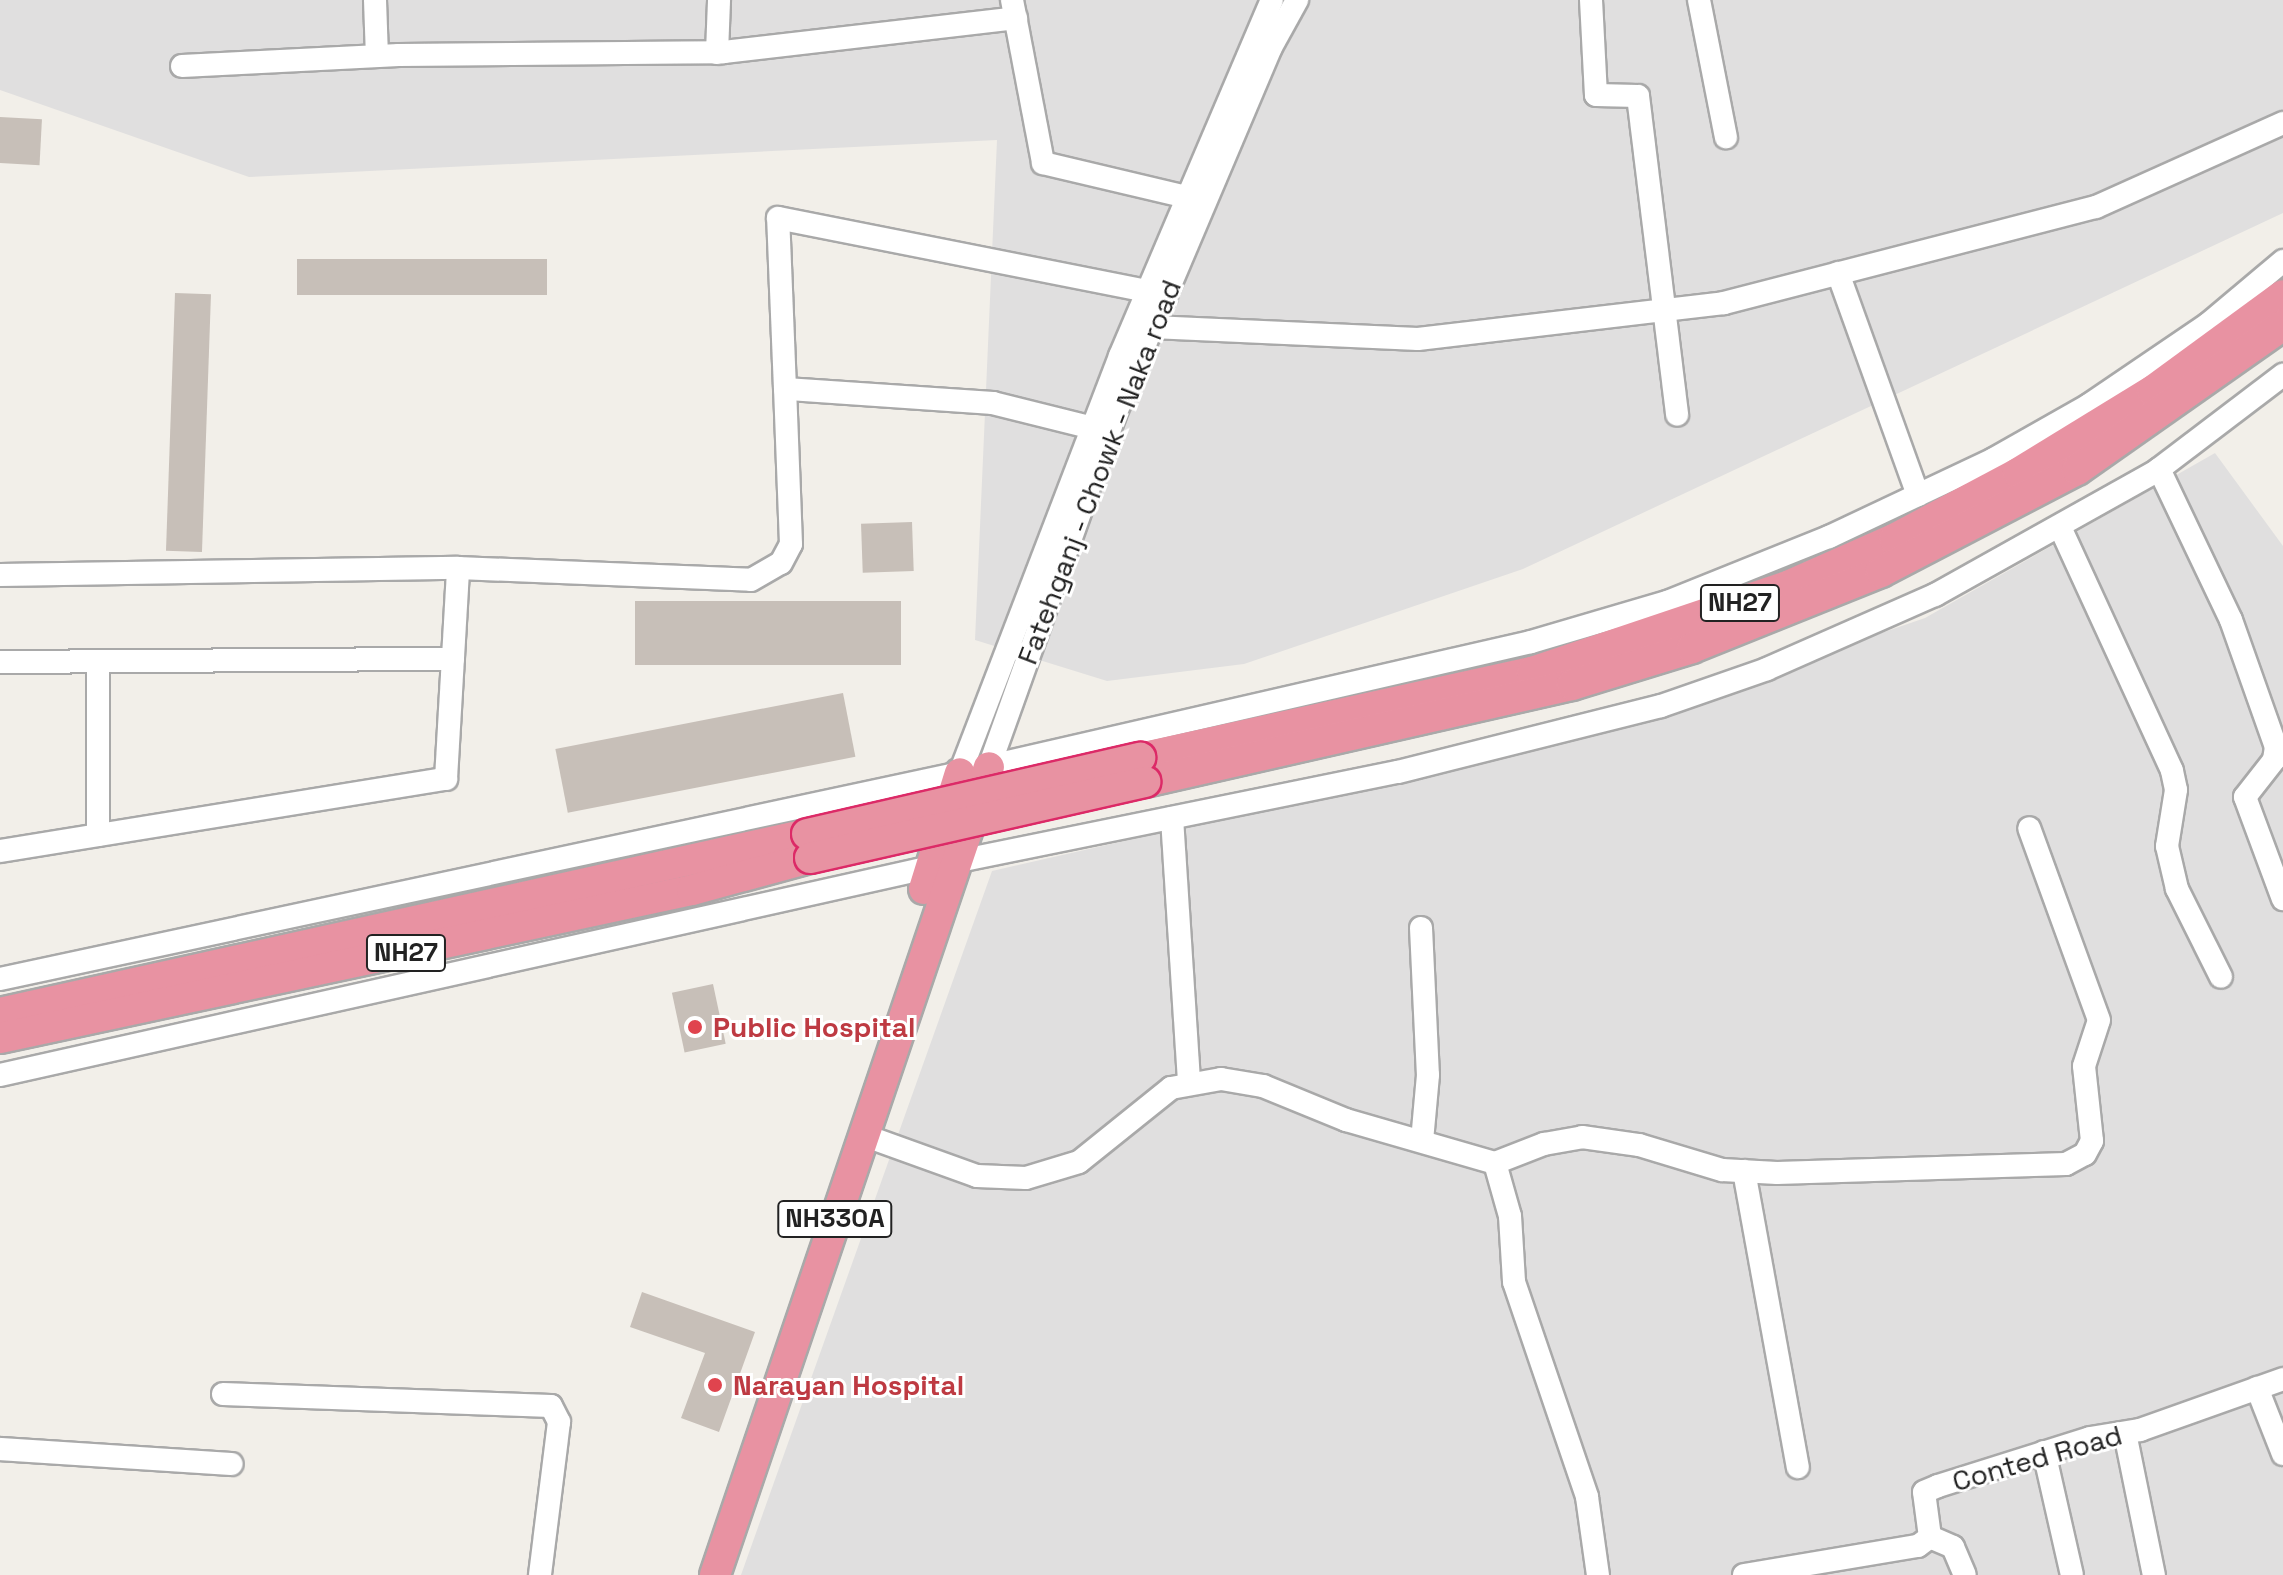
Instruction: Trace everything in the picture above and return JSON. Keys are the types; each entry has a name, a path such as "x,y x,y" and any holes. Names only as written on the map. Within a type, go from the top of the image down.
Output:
{"highway":[{"name":"NH27","path":"0,1013 809,846 1142,770 1572,685 1779,613 1924,551 2077,470 2281,307"},
{"name":"Fatehganj - Chowk - Naka road","path":"943,865 975,770"},
{"name":"NH27","path":"0,1038 692,890 809,846"},
{"name":"NH330A","path":"715,1575 863,1135 943,865"},
{"name":"NH330A","path":"698,1575 943,865"}],"street":[{"path":"375,0 377,56"},
{"path":"717,53 719,0"},
{"path":"785,389 993,403 1101,430 1272,0"},
{"path":"1195,199 1297,0"},
{"path":"1591,0 1596,95 1638,96 1677,415"},
{"path":"1699,0 1726,137"},
{"path":"182,66 377,56 717,53 1014,9 1043,163 1195,199"},
{"path":"1152,327 1418,339 1724,303 2096,207 2283,123"},
{"path":"0,575 458,568 751,580 768,575 791,544 778,218 1156,293"},
{"path":"0,979 975,770 1531,642 1653,606 1829,537 1918,495 2089,405 2208,324 2283,261"},
{"path":"1838,273 1918,495"},
{"name":"Fatehganj - Chowk - Naka road","path":"975,770 1101,430 1152,327 1156,293"},
{"path":"0,1075 943,865 1398,772 1661,706 1767,669 1935,595 2159,469 2283,375"},
{"path":"2159,469 2231,620 2276,747 2274,760 2245,797 2283,899"},
{"path":"2060,527 2172,771 2176,790 2167,846 2177,889 2221,977"},
{"path":"0,851 446,779 458,568"},
{"path":"0,662 453,659"},
{"path":"98,662 98,835"},
{"path":"1172,818 1189,1082"},
{"path":"863,1135 977,1176 1026,1178 1079,1162 1154,1096 1189,1082 1242,1081 1495,1163 1544,1144 1582,1137 1639,1145 1722,1170 2066,1164 2085,1154 2092,1141 2084,1066 2099,1020 2029,828"},
{"path":"1421,928 1428,1075 1422,1141"},
{"path":"1495,1163 1510,1216 1514,1282 1587,1497 1598,1575"},
{"path":"1744,1171 1798,1467"},
{"name":"Conted Road","path":"1930,1537 1924,1492 2044,1452 2125,1433 2283,1379"},
{"path":"2257,1388 2283,1454"},
{"path":"223,1394 551,1406 559,1422 540,1575"},
{"path":"2125,1433 2154,1575"},
{"path":"0,1449 232,1464"},
{"path":"2044,1452 2072,1575"},
{"path":"1744,1575 1918,1546 1930,1537 1953,1547 1965,1575"}],"shaded area":[{"path":"0,0 2283,0 2283,213 1523,569 1244,664 1107,681 975,640 997,140 249,177 0,90"},
{"path":"2215,453 2283,546 2283,1575 741,1575 992,871 1569,740 1925,618"}],"building":[{"path":"0,117 42,119 40,165 0,163"},
{"path":"297,259 547,259 547,295 297,295"},
{"path":"175,293 211,294 202,552 166,551"},
{"path":"912,522 914,571 863,573 861,524"},
{"path":"635,601 901,601 901,665 635,665"},
{"path":"843,693 855,757 568,813 555,749"},
{"path":"713,984 726,1044 685,1052 672,993"},
{"path":"642,1292 755,1332 719,1432 681,1418 705,1353 630,1327"}],"place":[{"name":"Public Hospital","path":"695,1027"},
{"name":"Narayan Hospital","path":"715,1385"}]}
